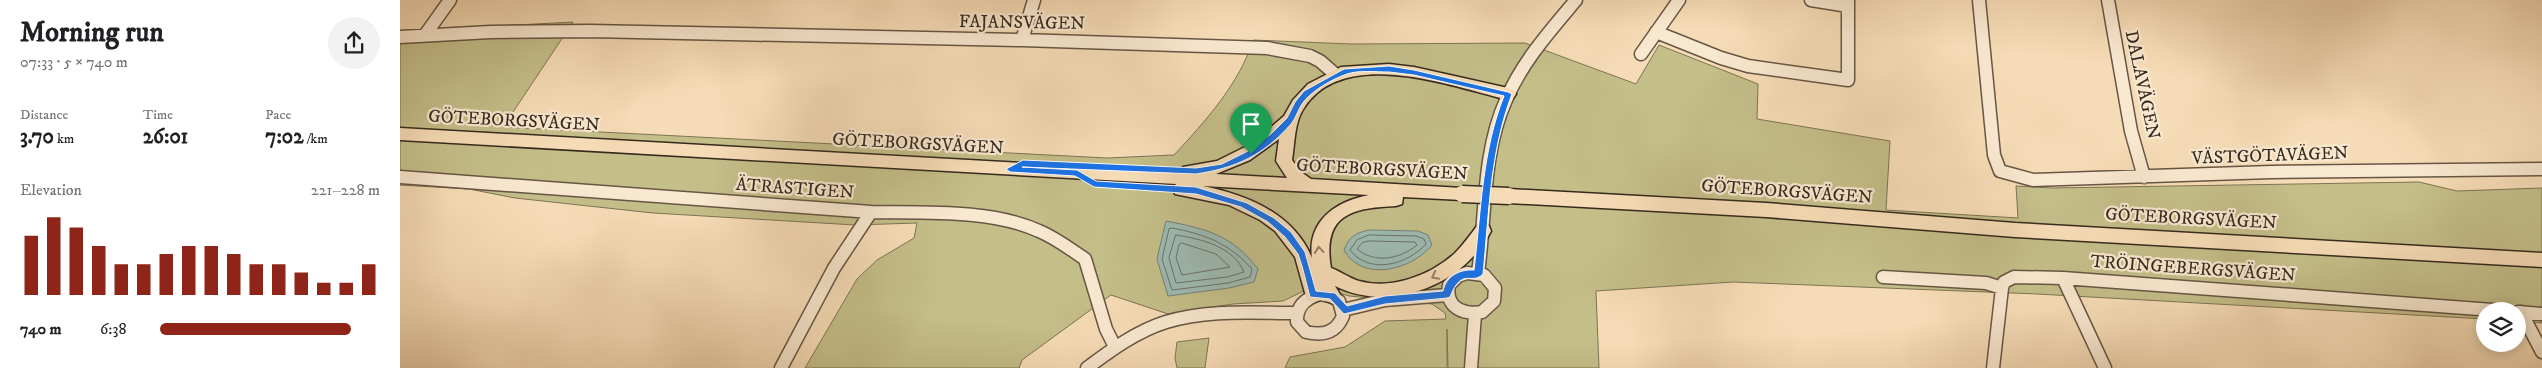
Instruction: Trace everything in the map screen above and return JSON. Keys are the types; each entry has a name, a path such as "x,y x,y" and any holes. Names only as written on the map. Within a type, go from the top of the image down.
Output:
{"main road":[{"path":"1307,185 1295,176 1284,161 1290,120 1306,93 1346,71 1389,69 1414,72 1508,94"},
{"path":"1010,169 1023,163 1162,171 1196,171 1224,167 1251,154 1274,136 1290,120"},
{"name":"GÖTEBORGSVÄGEN","path":"400,134 1307,185 1462,198 1550,199 1766,210 2015,230 2542,260"},
{"path":"1077,173 1094,184 1196,190 1232,200 1254,210 1278,225 1296,245 1308,271 1313,295"},
{"path":"1332,296 1325,285 1318,250 1319,238 1328,222 1342,211 1366,202 1382,199 1462,198"},
{"path":"1323,272 1358,288 1378,290 1402,288 1423,282 1445,271 1457,261 1483,231"}],"street":[{"path":"425,36 450,0"},
{"path":"1022,40 1034,0"},
{"path":"1478,274 1492,148 1499,118 1508,94 1545,39 1576,0"},
{"path":"1641,54 1679,0"},
{"path":"1656,32 1721,58 1748,66 1848,80 1848,3 1811,0"},
{"name":"VÄSTGÖTAVÄGEN","path":"1980,0 1994,155 2000,171 2019,178 2033,180 2271,172 2542,169"},
{"name":"DALAVÄGEN","path":"2108,0 2131,131 2144,177"},
{"name":"FAJANSVÄGEN","path":"400,37 490,32 590,31 1022,40 1283,50 1310,56 1336,76"},
{"name":"ÄTRASTIGEN","path":"400,177 871,212 936,213 999,219 1038,230 1064,244 1085,259 1099,298 1102,315 1115,347"},
{"path":"781,368 834,268 871,212"},
{"path":"1467,273 1478,274 1491,281 1495,288 1496,296 1489,308 1475,314 1465,314 1454,309 1447,294 1448,285 1458,276 1467,273"},
{"path":"1883,277 1986,283 2002,288 1993,368"},
{"name":"TRÖINGEBERGSVÄGEN","path":"2002,288 2004,282 2014,277 2063,278 2476,309"},
{"path":"2063,278 2105,368"},
{"path":"1344,310 1385,300 1447,294"},
{"path":"1313,295 1332,296 1342,304 1344,310 1343,317 1337,327 1326,334 1317,335 1301,328 1297,322 1296,313 1301,302 1313,295"},
{"path":"1087,368 1115,347 1165,322 1212,314 1296,313"},
{"path":"2526,313 2542,314"},
{"path":"1471,368 1475,314"},
{"path":"2526,324 2542,352"}],"shaded area":[{"path":"573,22 503,127 1107,158 1174,155 1220,102 1239,72 1253,40 1352,44 1525,43 1636,84 1659,45 1758,84 1757,119 1890,141 1886,210 2018,218 2016,186 2052,188 2419,182 2457,191 2542,188 2542,323 2526,322 2526,302 2476,302 2476,318 2037,294 1733,282 1596,291 1599,368 1448,368 1447,329 1447,368 1285,368 1290,357 1345,347 1385,321 1446,319 1445,313 1432,304 1349,296 1314,286 1283,301 1233,304 1168,314 1111,295 1022,360 1019,368 805,368 857,279 877,260 914,238 917,223 855,225 653,213 515,198 469,189 400,185 400,31"},
{"path":"1209,338 1205,368 1177,368 1175,358 1177,342"}],"water":[{"path":"1166,221 1194,227 1218,235 1228,241 1238,248 1258,269 1254,282 1229,288 1168,296 1157,259"},
{"path":"1369,230 1418,231 1428,235 1432,245 1412,261 1400,266 1374,270 1363,267 1352,260 1344,250 1353,236"}],"route":[{"path":"1366,68 1414,72 1454,83 1508,94 1499,118 1492,148 1486,188 1478,274 1467,273 1458,276 1448,285 1447,294 1385,300 1344,310 1342,304 1332,296 1327,294 1313,295 1307,266 1301,252 1288,235 1271,220 1244,205 1214,194 1196,190 1094,184 1077,173 1010,169 1023,163 1162,171 1196,171 1224,167 1251,154 1274,136 1290,120 1306,93 1346,71 1366,68"}]}
